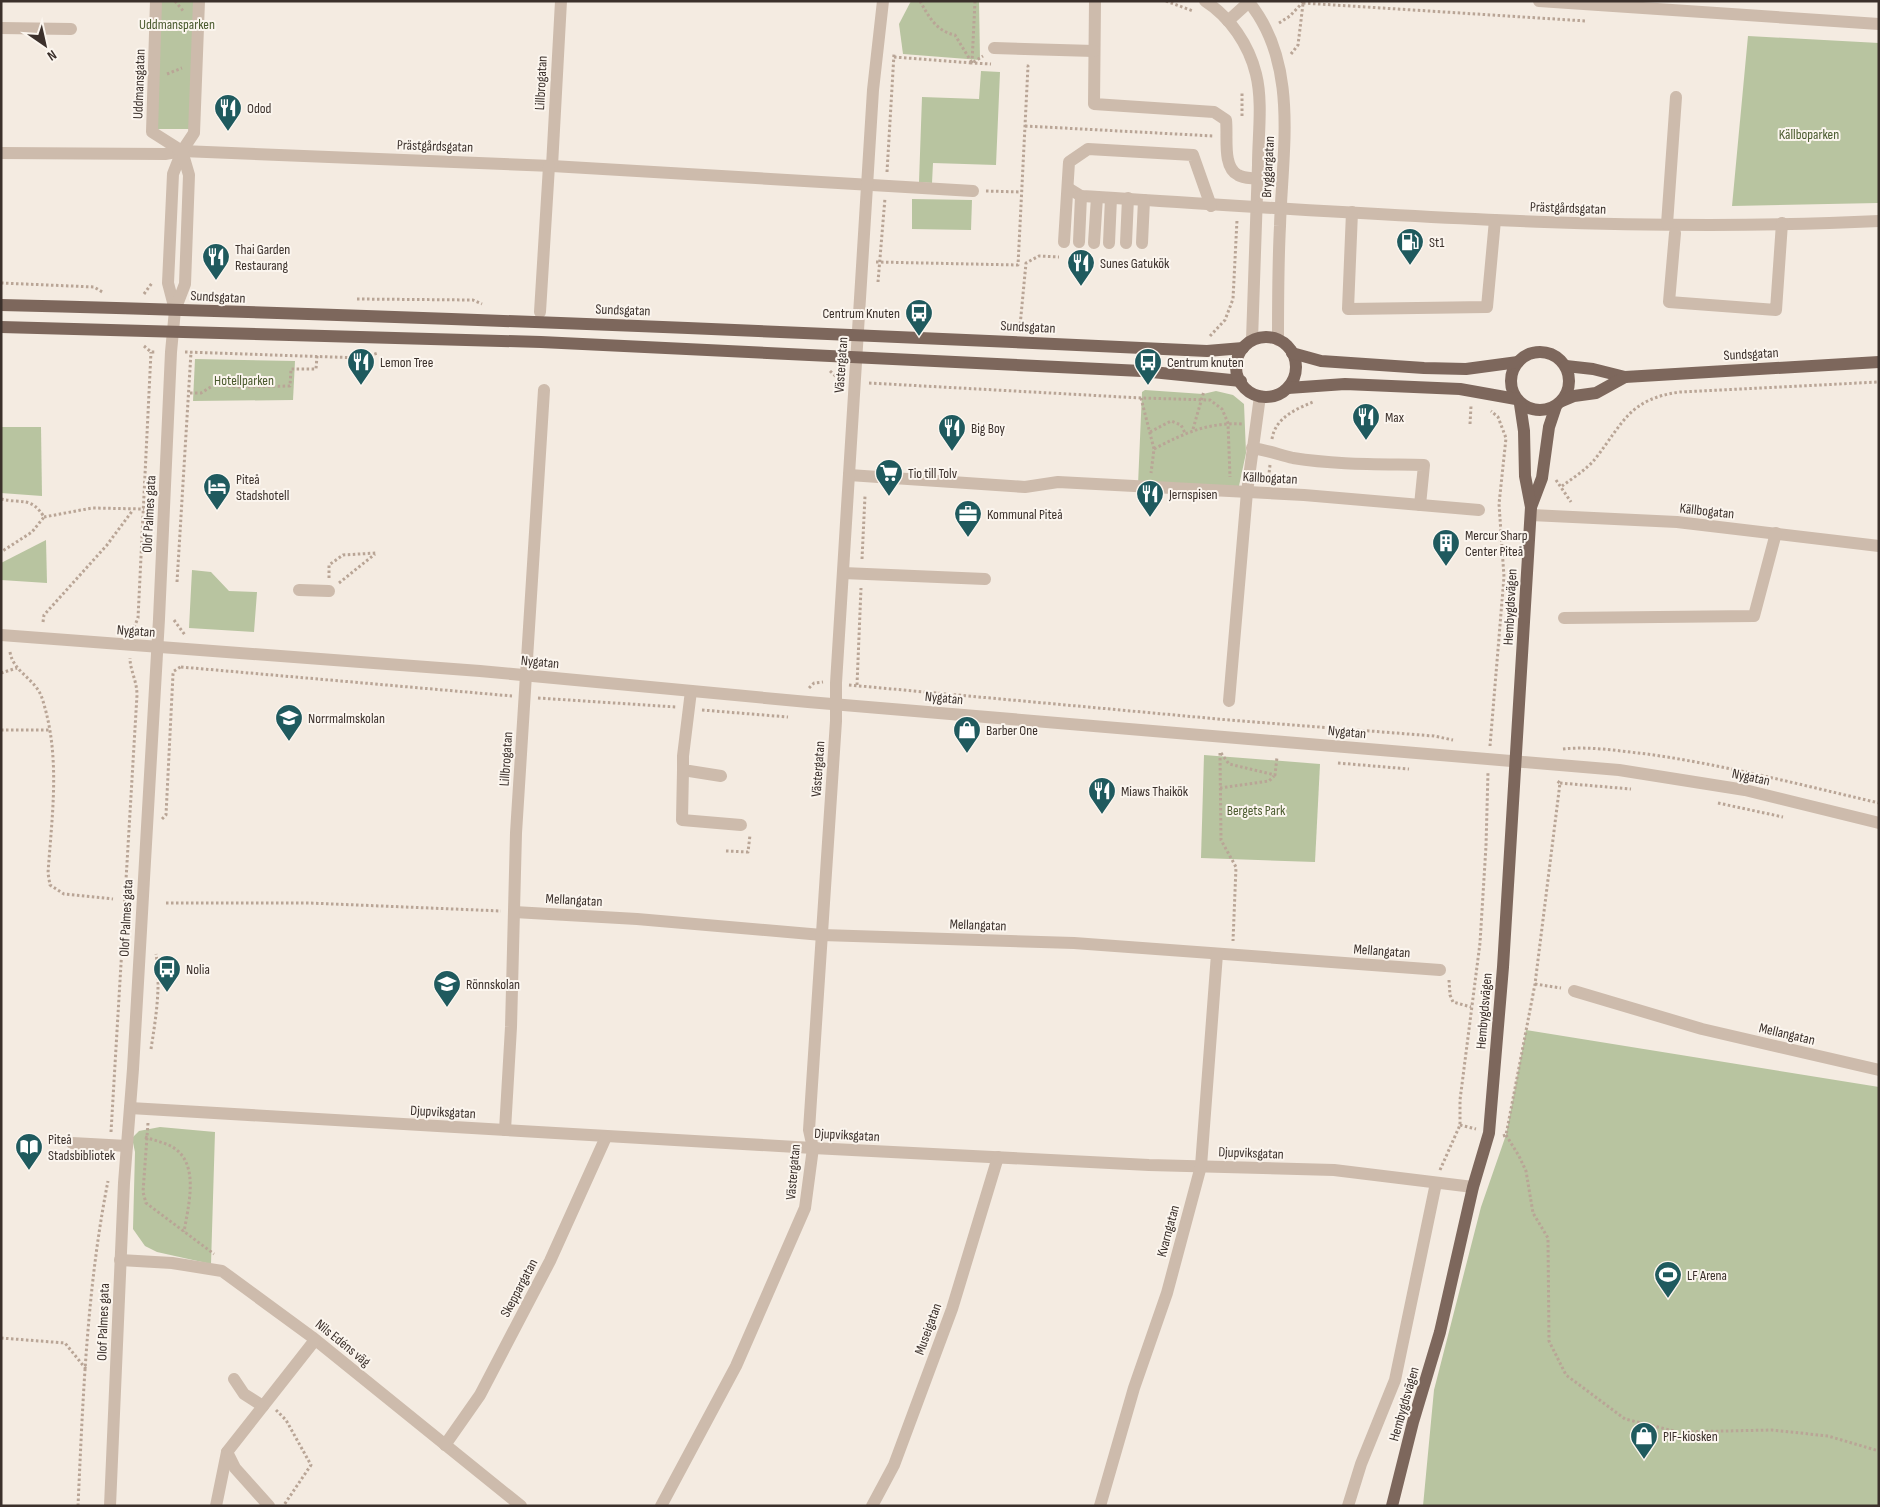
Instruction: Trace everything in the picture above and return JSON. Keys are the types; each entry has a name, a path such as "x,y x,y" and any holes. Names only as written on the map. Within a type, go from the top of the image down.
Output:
{"main road":[{"name":"Sundsgatan","path":"1,305 540,321 858,337 945,337 1207,351 1248,344 1269,338 1278,340 1288,346 1292,353 1321,361 1466,369 1518,362 1525,356 1538,352 1555,356 1566,366 1593,369 1625,377 1879,362"},
{"path":"1,326 541,342 1142,371 1241,381"},
{"path":"1248,344 1237,367 1244,388 1260,396"},
{"path":"1288,388 1295,374 1296,366 1292,353"},
{"path":"1518,362 1512,375 1518,401"},
{"path":"1559,403 1570,387 1566,366"},
{"name":"Sundsgatan","path":"1260,396 1275,395 1288,388 1345,384 1460,389 1518,401 1534,410 1550,409 1574,396 1596,393 1625,377"},
{"name":"Hembygdsvägen","path":"1392,1506 1413,1422 1440,1332 1473,1187 1489,1133 1503,966 1531,511 1524,476 1524,431 1518,401"},
{"name":"Hembygdsvägen","path":"1531,511 1542,478 1549,428 1559,403"}],"street":[{"name":"Uddmansgatan","path":"156,1 152,132 182,151"},
{"path":"173,332 175,310 168,283 173,174 182,151 194,133 199,1"},
{"name":"Lillbrogatan","path":"540,312 561,1"},
{"name":"Västergatan","path":"661,1506 736,1366 805,1208 813,1148 809,1130 837,704 836,683 854,382 878,36 883,1"},
{"path":"1095,1 1094,104 1214,112 1226,120 1228,160 1231,170 1239,176 1257,179"},
{"name":"Bryggargatan","path":"1205,1 1226,18 1244,43 1256,75 1258,89 1256,206 1248,344"},
{"path":"1539,1 1656,5 1879,24"},
{"path":"1226,18 1249,2"},
{"name":"Bryggargatan","path":"1249,2 1263,21 1278,63 1284,93 1285,121 1280,207 1278,340"},
{"path":"1,28 71,29"},
{"path":"994,48 1094,51"},
{"path":"1676,97 1669,302 1776,310 1782,223"},
{"path":"1064,242 1069,162 1088,150 1193,155 1211,206"},
{"name":"Prästgårdsgatan","path":"1,153 165,154 182,151 550,166 973,191"},
{"path":"1068,188 1081,196 1079,242"},
{"name":"Prästgårdsgatan","path":"1081,196 1128,198 1211,206 1280,207 1671,229 1782,223 1879,221"},
{"path":"1094,242 1096,197"},
{"path":"1109,243 1112,198"},
{"path":"1126,243 1128,198"},
{"path":"1142,243 1144,200"},
{"path":"1352,212 1348,309 1487,307 1495,220"},
{"name":"Olof Palmes gata","path":"110,1506 126,1146 130,1108 157,647 173,332"},
{"name":"Lillbrogatan","path":"504,1130 511,1027 516,833 544,390"},
{"path":"1229,701 1247,492 1260,396"},
{"path":"1252,448 1270,450 1301,458 1375,464 1424,465 1420,505"},
{"name":"Källbogatan","path":"849,475 1025,487 1058,482 1287,494 1479,510"},
{"name":"Källbogatan","path":"1531,511 1677,522 1879,546"},
{"path":"1564,618 1754,616 1776,534"},
{"path":"843,573 985,578"},
{"path":"299,590 329,591"},
{"name":"Nygatan","path":"1,635 527,675 808,702 1462,757 1549,770 1619,770 1746,790 1879,823"},
{"path":"690,691 682,756 682,820 741,826"},
{"path":"683,770 721,776"},
{"name":"Mellangatan","path":"514,912 636,919 822,935 1074,943 1440,970"},
{"name":"Kvarngatan","path":"1100,1506 1134,1388 1167,1293 1201,1166 1218,954"},
{"name":"Mellangatan","path":"1574,991 1702,1030 1879,1070"},
{"name":"Djupviksgatan","path":"130,1108 813,1148 1201,1166 1334,1170 1473,1187"},
{"name":"Skeppargatan","path":"445,1445 480,1395 550,1261 606,1137"},
{"path":"72,1143 126,1146"},
{"name":"Museigatan","path":"872,1506 894,1465 952,1309 998,1157"},
{"name":"Hembygdsvägen","path":"1348,1506 1361,1464 1395,1380 1436,1183"},
{"name":"Nils Edéns väg","path":"120,1260 172,1263 222,1271 316,1340 521,1506"},
{"path":"216,1506 227,1452 316,1340"},
{"path":"234,1379 244,1394 265,1403"},
{"path":"227,1452 235,1468 268,1506"}],"path":[{"path":"920,1 931,21 944,32 955,35 972,63"},
{"path":"972,63 975,1"},
{"path":"1278,63 1294,51 1298,45 1304,1"},
{"path":"880,262 894,47"},
{"path":"894,57 1000,64"},
{"path":"154,80 197,62"},
{"path":"862,262 1018,265 1028,66 1019,66"},
{"path":"1242,90 1242,118"},
{"path":"1025,126 1228,137"},
{"path":"973,191 1021,192"},
{"path":"1207,351 1209,337 1225,320 1233,299 1237,206"},
{"path":"1027,326 1020,326 1026,263 1039,256 1062,257"},
{"path":"148,298 142,297 153,279"},
{"path":"1,284 94,287 110,296"},
{"path":"171,352 362,358 384,351"},
{"path":"138,618 151,352"},
{"path":"177,591 191,352"},
{"path":"190,392 201,393 214,384 238,387 290,386 291,369 316,369 317,356"},
{"path":"825,366 839,379 854,382 1141,398 1203,398 1217,403 1225,415 1228,423 1230,476 1247,492"},
{"path":"1193,429 1203,398 1205,378"},
{"path":"1562,486 1594,461 1633,410 1653,397 1680,392 1879,382"},
{"path":"869,383 869,392"},
{"path":"1141,398 1154,449 1149,487"},
{"path":"1287,494 1282,485 1276,482 1269,474 1273,433 1280,421 1301,408 1322,400"},
{"path":"1461,405 1479,406"},
{"path":"1470,406 1470,424"},
{"path":"1486,409 1498,417 1506,438 1498,512 1504,577 1490,748"},
{"path":"1150,432 1171,421 1181,425 1185,433"},
{"path":"1154,449 1193,429 1228,423"},
{"path":"857,686 865,476"},
{"path":"1,499 26,501 38,507 44,517"},
{"path":"1,552 32,532 44,517 92,508 144,509"},
{"path":"43,622 44,615 107,545 133,510"},
{"path":"376,553 349,575 329,591 329,566 343,555 376,553"},
{"path":"175,610 175,620"},
{"path":"181,667 185,634"},
{"path":"10,652 11,659 40,693 51,730 54,759 48,873 50,885 64,894 113,899"},
{"path":"160,822 166,815 174,670 181,667 431,688"},
{"path":"1,673 18,668"},
{"path":"110,1145 137,694 134,672"},
{"path":"808,702 809,690 814,683 836,683 1229,720 1434,736 1460,743"},
{"path":"1,730 51,730"},
{"path":"1233,955 1236,867 1221,840 1220,753 1229,764 1275,775"},
{"path":"1220,788 1268,781 1275,775 1277,758"},
{"path":"1436,1183 1442,1162 1460,1125 1460,1100 1480,943 1489,765"},
{"path":"1549,770 1560,783 1639,790"},
{"path":"1560,783 1535,984 1506,1135 1520,1156 1526,1171 1533,1213 1548,1238 1549,1341 1566,1375 1625,1419 1678,1432 1772,1430 1828,1436 1879,1450"},
{"path":"1715,802 1792,819"},
{"path":"726,851 748,852 751,827 741,826"},
{"path":"166,903 309,903 514,912"},
{"path":"150,1052 157,1011 159,973 155,944"},
{"path":"1440,970 1449,977 1450,995 1453,1002 1471,1007"},
{"path":"1535,984 1574,991"},
{"path":"148,1109 142,1192 146,1203 216,1256 222,1271"},
{"path":"1460,1125 1500,1137 1506,1135"},
{"path":"145,1137 176,1149 184,1159 191,1176 184,1232"},
{"path":"78,1506 96,1241 108,1176"},
{"path":"1,1338 64,1343 86,1370"},
{"path":"265,1403 286,1420 311,1465 284,1506"}],"green space":[{"name":"Uddmansparken","path":"160,1 196,1 191,129 156,129"},
{"path":"911,1 979,1 980,60 903,54 899,24"},
{"name":"Källboparken","path":"1748,36 1879,43 1878,203 1732,206"},
{"path":"981,71 1000,72 996,165 933,163 932,183 919,182 922,97 979,99"},
{"path":"912,199 972,200 971,230 912,229"},
{"name":"Hotellparken","path":"195,359 295,361 293,400 193,401"},
{"path":"1145,390 1203,394 1216,391 1233,395 1244,404 1246,453 1239,486 1138,485 1142,392"},
{"path":"1,427 41,427 42,496 1,493"},
{"path":"46,540 47,583 1,580 1,563"},
{"path":"192,570 211,572 229,591 257,592 254,632 189,628"},
{"name":"Bergets Park","path":"1204,755 1320,764 1315,862 1201,858"},
{"name":"LF Arena","path":"1526,1030 1879,1087 1879,1506 1423,1506 1434,1390 1481,1207 1506,1135"},
{"path":"160,1127 215,1132 211,1264 157,1252 145,1246 133,1229 135,1152 132,1138 139,1131"}],"place":[{"name":"Odod","path":"228,132"},
{"name":"St1","path":"1410,266"},
{"name":"Thai Garden Restaurang","path":"216,281"},
{"name":"Sunes Gatukök","path":"1081,287"},
{"name":"Centrum Knuten","path":"919,337"},
{"name":"Lemon Tree","path":"361,386"},
{"name":"Centrum knuten","path":"1148,386"},
{"name":"Max","path":"1366,441"},
{"name":"Big Boy","path":"952,452"},
{"name":"Tio till Tolv","path":"889,497"},
{"name":"Piteå Stadshotell","path":"217,511"},
{"name":"Jernspisen","path":"1150,518"},
{"name":"Kommunal Piteå","path":"968,538"},
{"name":"Mercur Sharp Center Piteå","path":"1446,567"},
{"name":"Norrmalmskolan","path":"289,742"},
{"name":"Barber One","path":"967,754"},
{"name":"Miaws Thaikök","path":"1102,815"},
{"name":"Nolia","path":"167,993"},
{"name":"Rönnskolan","path":"447,1008"},
{"name":"Piteå Stadsbibliotek","path":"29,1171"},
{"name":"LF Arena","path":"1668,1299"},
{"name":"PIF-kiosken","path":"1644,1460"}]}
